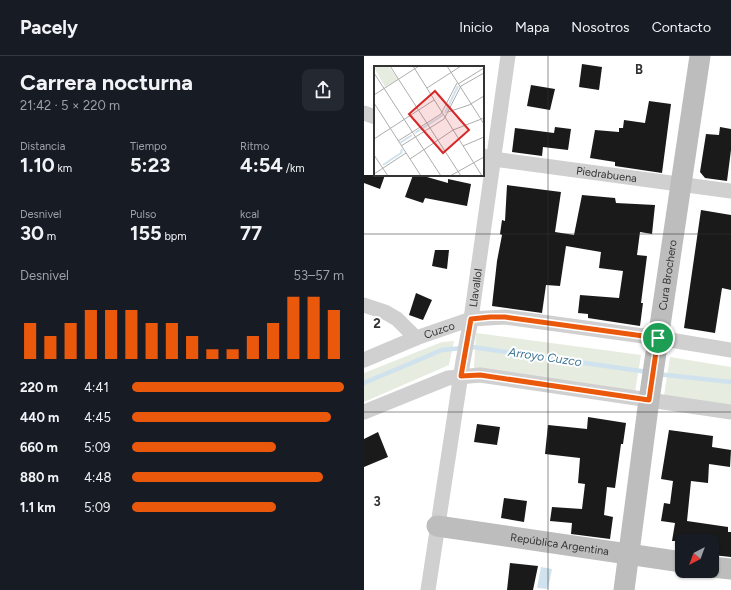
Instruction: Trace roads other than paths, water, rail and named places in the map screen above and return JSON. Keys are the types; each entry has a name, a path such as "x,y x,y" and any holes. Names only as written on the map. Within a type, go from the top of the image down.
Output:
{"street":[{"name":"Llavallol","path":"428,590 463,361 470,326 488,157 508,56"},
{"name":"Cura Brochero","path":"624,590 657,347 700,56"},
{"path":"364,113 374,117"},
{"name":"Piedrabuena","path":"488,157 731,191"},
{"path":"364,305 385,312 397,319 416,338"},
{"name":"Cuzco","path":"364,360 416,338 505,317 657,347 731,350"},
{"path":"364,412 448,378 480,375 651,391 731,412"},
{"name":"República Argentina","path":"438,526 675,561"},
{"path":"719,568 731,569"}],"water":[{"path":"541,567 552,569 548,589 537,588"}],"waterway":[{"name":"Arroyo Cuzco","path":"364,383 442,350 472,347 648,372"},
{"name":"Arroyo Cuzco","path":"657,374 731,382"}]}
